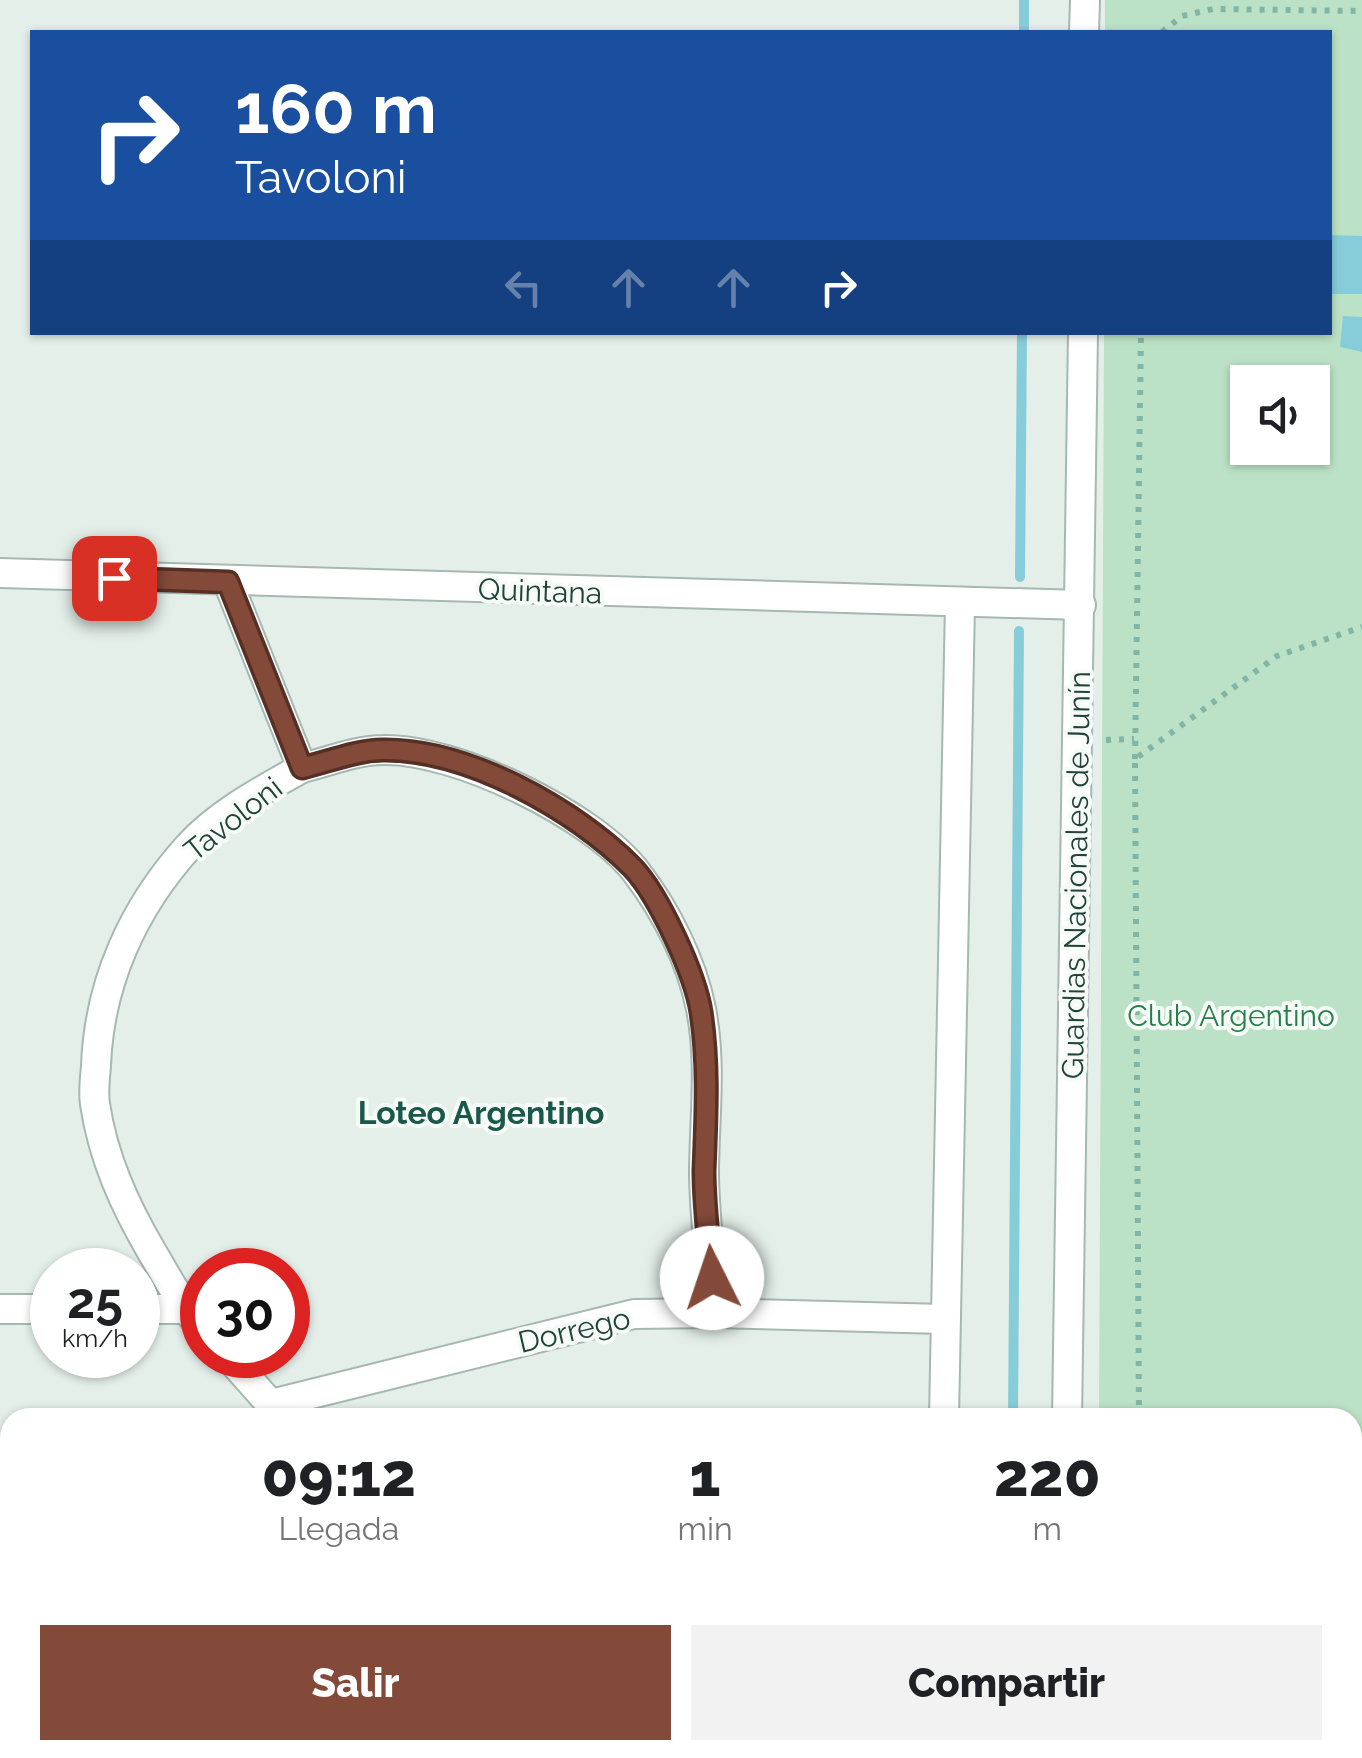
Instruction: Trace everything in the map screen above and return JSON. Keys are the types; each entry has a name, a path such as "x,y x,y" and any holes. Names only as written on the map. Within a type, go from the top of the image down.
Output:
{"street":[{"path":"1084,30 1085,0"},
{"name":"Guardias Nacionales de Junín","path":"1067,1408 1082,335"},
{"name":"Quintana","path":"0,573 1081,605"},
{"name":"Tavoloni","path":"180,1296 126,1208 113,1175 94,1102 97,1034 116,958 143,906 190,844 250,798 302,768 228,582"},
{"path":"944,1408 960,602"},
{"path":"302,768 381,750 440,756 523,789 588,829 635,870 675,934 701,1008 708,1092 704,1176 714,1312"},
{"path":"0,1308 30,1309"},
{"name":"Dorrego","path":"288,1408 634,1314 714,1312 944,1319"},
{"path":"248,1378 274,1408"}],"path":[{"path":"1164,30 1182,16 1213,9 1362,11"},
{"path":"1139,1408 1134,759 1141,335"},
{"path":"1134,759 1277,656 1362,626"}],"green space":[{"name":"Club Argentino","path":"1105,0 1362,0 1362,1408 1099,1408 1104,335 1332,335 1332,30 1105,30"}],"water":[{"path":"1332,235 1362,236 1362,294 1332,294"},
{"path":"1343,316 1362,317 1362,352 1340,347"}],"waterway":[{"path":"1024,0 1024,30"},
{"path":"1020,577 1022,335"},
{"path":"1013,1408 1019,631"}],"district":[{"name":"Loteo Argentino","path":"481,1112"}],"route":[{"path":"114,578 228,582 302,768 381,750 440,756 523,789 588,829 635,870 675,934 701,1008 708,1092 704,1176 712,1278"}]}
